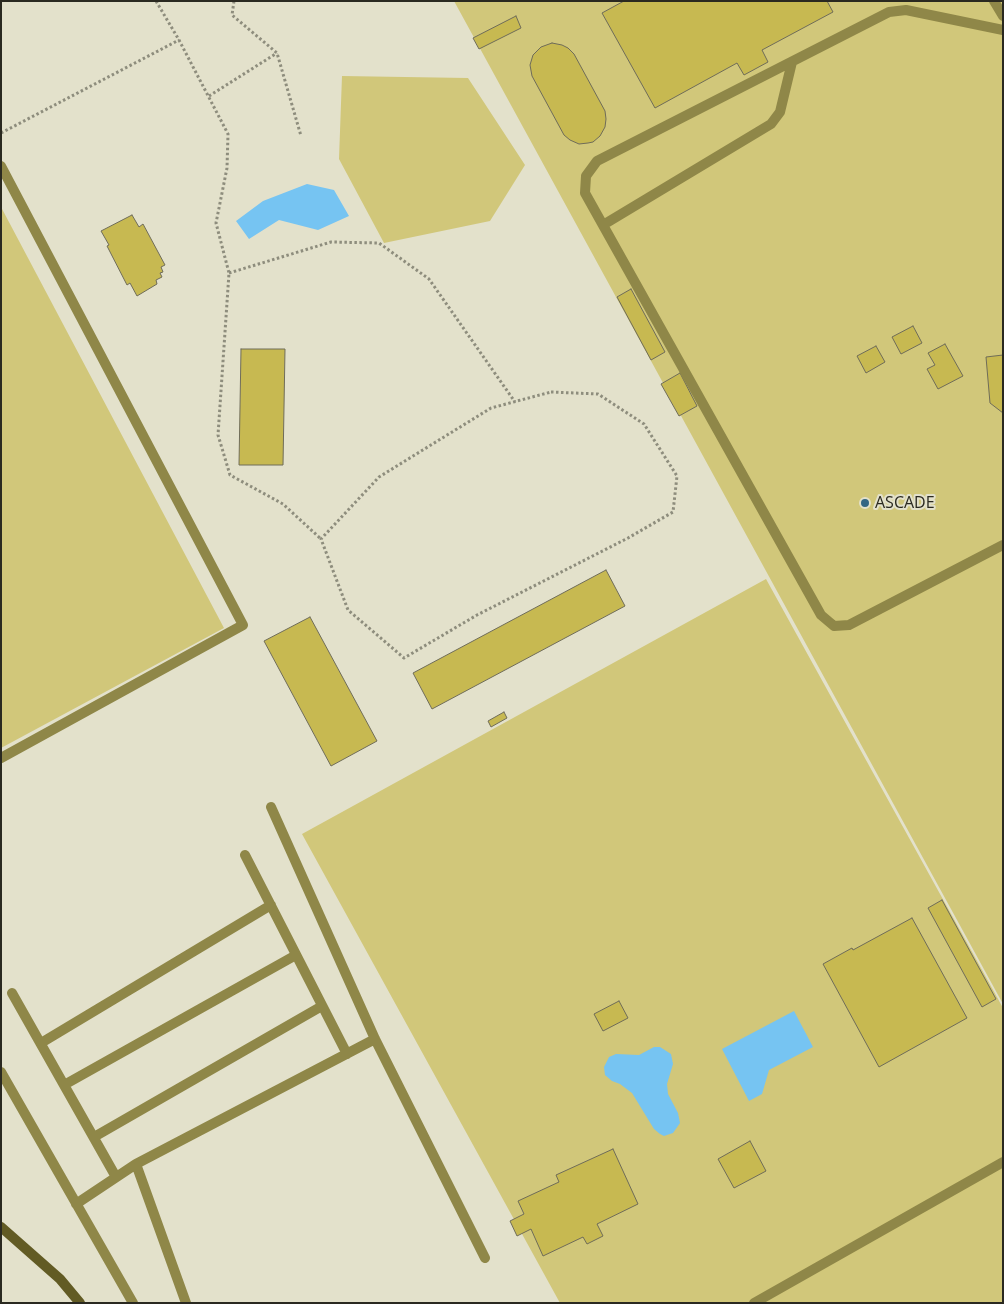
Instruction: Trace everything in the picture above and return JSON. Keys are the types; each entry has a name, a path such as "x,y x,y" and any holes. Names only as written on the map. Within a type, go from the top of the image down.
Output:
{"street":[{"path":"1,1227 60,1279 80,1303"}],"lane":[{"path":"994,1 1003,16"},
{"path":"1003,30 906,10 888,12 597,161 586,176 585,193 821,616 834,626 848,625 1003,545"},
{"path":"603,225 771,124 780,112 792,62"},
{"path":"1,166 243,624 1,758"},
{"path":"271,807 375,1039 485,1258"},
{"path":"245,855 347,1054"},
{"path":"40,1043 271,905"},
{"path":"64,1085 296,955"},
{"path":"12,993 116,1177"},
{"path":"94,1137 322,1006"},
{"path":"76,1204 136,1164 375,1039"},
{"path":"1,1072 133,1303"},
{"path":"754,1303 1002,1162"},
{"path":"136,1164 186,1303"}],"path":[{"path":"156,1 179,40 228,134 227,168 216,223 229,273 218,435 230,475 283,504 321,539 348,610 404,658 477,615 628,538 672,512 676,476 644,424 598,394 551,392 492,408 379,477 321,539"},
{"path":"234,1 232,15 277,53 301,136"},
{"path":"1,133 179,40"},
{"path":"208,96 277,53"},
{"path":"229,273 331,242 379,243 428,279 514,402"}],"shaded area":[{"name":"ASCADE","path":"454,1 1003,1 1003,1004"},
{"path":"342,76 468,78 525,165 490,221 384,243 339,159"},
{"path":"1,207 224,628 1,748"},
{"path":"766,579 1003,1008 1003,1303 560,1303 302,834"}],"water":[{"path":"307,184 334,190 349,216 318,230 279,220 249,239 236,221 263,201"},
{"path":"794,1011 813,1047 769,1070 762,1094 749,1101 722,1049"},
{"path":"654,1047 660,1047 671,1054 673,1064 667,1084 668,1094 678,1113 680,1123 673,1133 664,1136 654,1129 632,1093 605,1075 604,1067 609,1057 616,1054 639,1055"}],"building":[{"path":"624,1 827,1 833,12 762,50 768,62 744,75 737,63 655,108 602,13"},
{"path":"516,16 521,28 479,49 473,38"},
{"path":"552,43 568,48 574,54 605,111 605,127 600,136 593,142 579,144 564,135 532,76 530,65 533,55 541,47"},
{"path":"132,215 139,227 143,224 165,265 161,267 163,272 160,273 162,277 156,280 157,284 137,296 130,283 127,285 101,231"},
{"path":"631,289 665,352 651,360 617,297"},
{"path":"913,326 922,343 901,354 892,337"},
{"path":"945,344 963,376 938,389 927,369 935,365 928,353"},
{"path":"876,346 885,362 866,373 857,356"},
{"path":"241,349 285,349 283,465 239,465"},
{"path":"1003,355 1003,413 990,403 986,357"},
{"path":"680,373 697,406 679,416 661,384"},
{"path":"606,570 625,606 432,709 413,673"},
{"path":"310,617 377,741 331,766 264,641"},
{"path":"504,712 507,718 491,727 488,721"},
{"path":"942,900 996,999 982,1007 928,908"},
{"path":"912,918 967,1018 879,1067 823,964"},
{"path":"619,1001 628,1018 603,1031 594,1014"},
{"path":"750,1141 766,1171 734,1188 718,1159"},
{"path":"613,1149 638,1204 597,1224 603,1236 587,1244 583,1237 543,1256 531,1229 517,1236 510,1221 524,1214 518,1201 559,1182 556,1175"}],"place":[{"name":"ASCADE","path":"865,503"}]}
